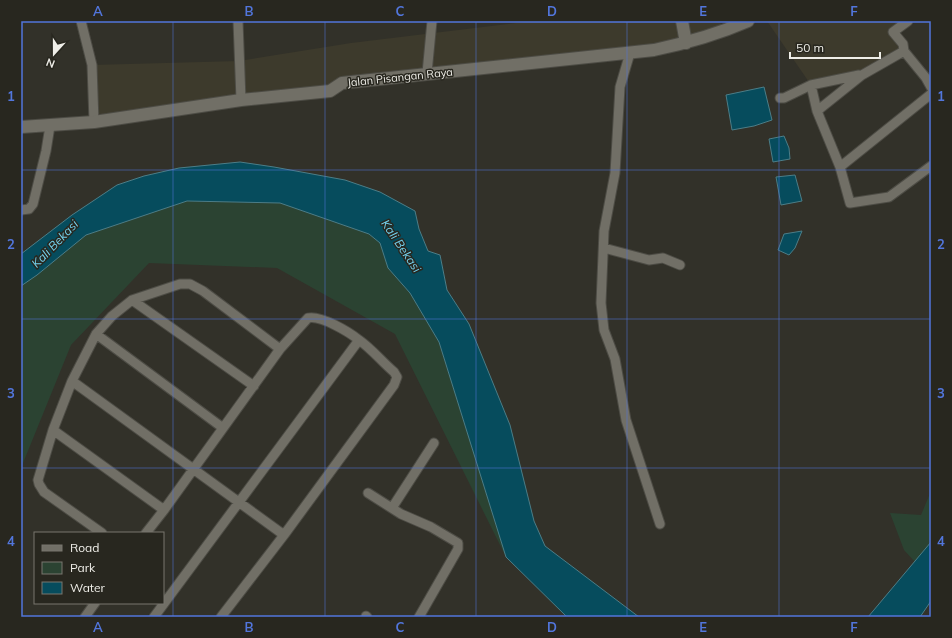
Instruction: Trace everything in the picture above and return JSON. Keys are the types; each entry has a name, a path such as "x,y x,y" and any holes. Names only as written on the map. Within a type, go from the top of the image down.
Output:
{"street":[{"path":"81,21 92,65 94,122"},
{"path":"238,21 241,100"},
{"path":"428,73 432,21"},
{"path":"682,21 686,43"},
{"name":"Jalan Pisangan Raya","path":"21,127 94,122 241,100 330,91 342,83 654,50 686,43 748,21"},
{"path":"908,21 893,32 903,44 904,52 928,76 931,87"},
{"path":"817,111 862,75 904,52"},
{"path":"630,53 620,87 615,173 604,231 601,303 604,330 615,359 626,420 660,524"},
{"path":"780,98 784,98 811,85 862,75"},
{"path":"811,85 817,111 840,167 850,202 889,197 931,166"},
{"path":"840,167 931,94"},
{"path":"21,210 29,209 33,204 46,151 50,126"},
{"path":"604,248 649,260 663,258 680,265"},
{"path":"101,532 44,492 39,484 39,477 53,430 72,381 96,334 112,316 132,300 176,284 190,284 200,288 280,349"},
{"path":"132,300 254,386"},
{"path":"147,532 280,349 308,318 312,317 330,323 360,340 394,372 397,377 396,382 284,536 221,617"},
{"path":"96,334 223,428"},
{"path":"164,603 360,340"},
{"path":"72,381 284,536"},
{"path":"53,430 164,510"},
{"path":"392,508 434,443"},
{"path":"368,493 401,514 431,527 458,543 458,549 419,617"},
{"path":"85,617 93,604"},
{"path":"154,617 164,604"}],"shaded area":[{"path":"532,21 719,21 726,31 686,43 427,73 94,122 92,65 239,61 351,43"},
{"path":"767,21 908,21 893,32 904,51 862,75 811,85"}],"green space":[{"path":"187,201 280,203 369,234 380,243 388,268 410,293 439,342 506,557 395,334 277,268 149,263 71,345 21,468 21,286 86,235"},
{"path":"931,491 931,542 915,562 904,550 890,513 921,515"}],"water":[{"path":"764,87 772,120 754,126 732,130 726,95"},
{"path":"784,136 789,148 790,159 773,162 769,139"},
{"name":"Kali Bekasi","path":"240,162 345,180 380,192 415,211 419,229 428,251 440,255 447,290 469,324 510,425 534,521 545,546 639,617 567,617 506,557 439,342 410,293 388,268 380,243 369,234 280,203 187,201 86,235 37,275 21,286 21,254 72,215 117,185 144,176 179,168"},
{"path":"795,175 802,201 781,205 776,177"},
{"path":"802,231 795,248 789,255 778,250 784,234"},
{"path":"931,542 931,601 920,617 868,617"}]}
